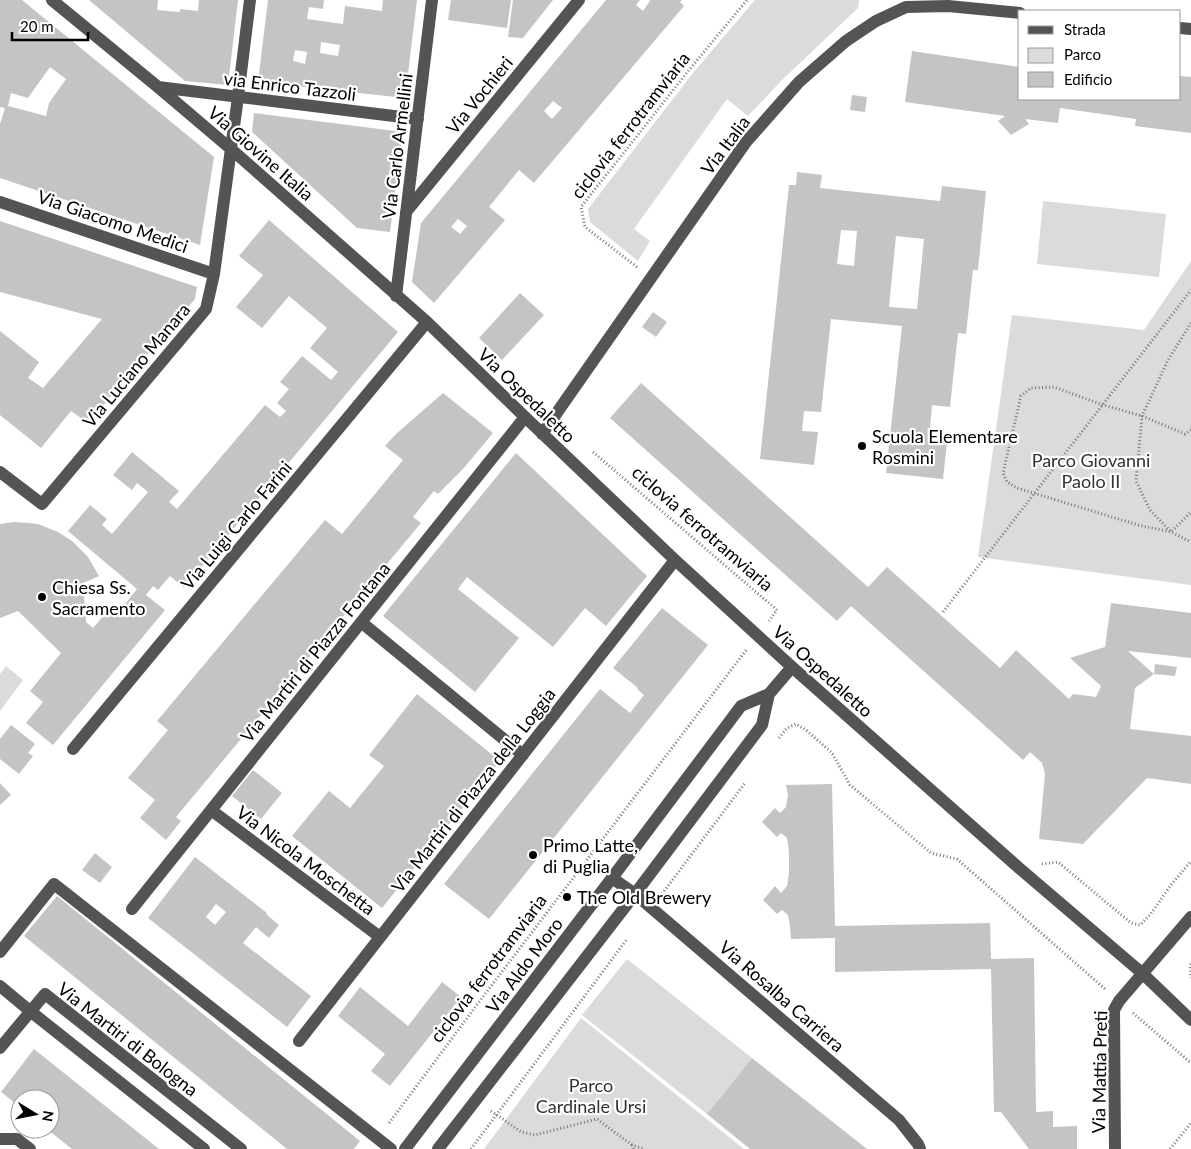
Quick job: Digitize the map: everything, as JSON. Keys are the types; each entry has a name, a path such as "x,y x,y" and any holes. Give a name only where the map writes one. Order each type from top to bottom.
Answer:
{"street":[{"name":"Via Giovine Italia","path":"52,0 231,149 427,322 442,338"},
{"name":"Via Luciano Manara","path":"0,472 42,504 206,309 214,274 250,0"},
{"name":"Via Carlo Armellini","path":"396,296 432,0"},
{"name":"Via Vochieri","path":"406,212 579,0"},
{"name":"Via Italia","path":"542,434 746,142 799,82 846,41 876,21 906,7 948,6 1018,13"},
{"name":"via Enrico Tazzoli","path":"158,87 418,119"},
{"name":"Via Giacomo Medici","path":"0,202 214,274"},
{"name":"Via Luigi Carlo Farini","path":"73,749 427,322"},
{"name":"Via Ospedaletto","path":"442,338 675,560 792,667 1019,868 1142,973 1191,1020"},
{"name":"Via Martiri di Piazza Fontana","path":"132,909 525,418"},
{"name":"Via Martiri di Piazza della Loggia","path":"299,1041 675,560"},
{"path":"361,622 523,755"},
{"name":"Via Aldo Moro","path":"405,1149 741,706 769,694 792,667"},
{"name":"Via Aldo Moro","path":"438,1149 635,894 762,725 769,694"},
{"name":"Via Nicola Moschetta","path":"211,810 380,938"},
{"name":"Via Rosalba Carriera","path":"612,878 652,908 899,1120 920,1149"},
{"path":"0,952 54,884 391,1149"},
{"name":"Via Mattia Preti","path":"1115,1149 1114,1010 1118,1001 1191,917"},
{"path":"0,986 204,1149"},
{"name":"Via Martiri di Bologna","path":"30,1011 44,994 241,1149"},
{"path":"0,1048 30,1011"},
{"path":"0,1139 17,1139 30,1149"}],"path":[{"name":"ciclovia ferrotramviaria","path":"641,270 585,227 581,207 747,0"},
{"path":"943,612 1191,290"},
{"path":"1171,532 1150,510 1136,482 1142,416 1168,360 1191,322"},
{"path":"1191,430 1185,434 1142,416 1054,388 1032,388 1020,396 1003,473 1007,482 1017,488 1138,525 1171,532 1191,542"},
{"name":"ciclovia ferrotramviaria","path":"377,1138 777,610 590,450"},
{"path":"1171,532 1191,512"},
{"path":"776,742 787,728 796,724 806,730 832,753 850,786 931,853 957,859 1191,1063"},
{"path":"652,908 748,780"},
{"path":"1019,868 1058,862 1132,923 1140,925 1191,861"},
{"path":"471,1149 631,934"},
{"path":"1191,964 1191,978"},
{"path":"476,1099 521,1132 535,1136 597,1118 633,1147 644,1149"},
{"path":"1170,1149 1191,1123"}],"green space":[{"path":"755,0 859,0 858,8 782,80 748,116 727,99 634,229 650,241 638,261 590,222 588,209 693,73"},
{"path":"1043,201 1166,214 1159,277 1037,264"},
{"name":"Parco Giovanni Paolo II","path":"1191,261 1191,585 978,557 1012,315 1144,330"},
{"path":"6,666 23,680 0,711 0,674"},
{"path":"627,959 752,1058 707,1114 582,1015"},
{"name":"Parco Cardinale Ursi","path":"581,1018 744,1149 484,1149"}],"building":[{"path":"0,0 22,0 214,157 200,245 0,178 0,124 5,108 0,107","holes":["50,67 66,79 49,103 46,116 8,106 11,93 28,98"]},
{"path":"89,0 158,0 157,10 180,12 180,9 198,11 199,0 238,0 228,85 185,81"},
{"path":"268,0 324,0 323,9 309,7 307,19 343,24 345,6 382,11 383,0 417,0 405,98 258,82","holes":["321,42 340,45 338,56 320,53","295,50 307,52 305,64 293,61"]},
{"path":"451,0 511,0 507,28 448,20"},
{"path":"513,0 553,0 523,38 508,37"},
{"path":"606,0 640,0 636,5 643,11 649,0 682,0 680,2 684,6 534,183 519,170 489,207 505,220 434,303 412,282 421,223","holes":["553,101 562,108 552,119 544,111","458,219 467,226 460,234 451,227"]},
{"path":"912,51 1018,67 1018,100 1181,100 1181,76 1191,77 1191,133 1135,126 1136,119 1060,108 1058,123 1025,119 1029,124 1011,135 998,121 1005,116 905,102"},
{"path":"852,95 867,97 865,112 850,110"},
{"path":"254,113 403,132 390,232 357,228 252,132"},
{"path":"797,172 822,175 820,188 940,201 942,186 986,191 978,270 973,270 966,334 958,333 950,407 932,405 929,441 947,443 943,479 886,473 902,326 831,319 821,412 804,411 802,431 818,432 814,465 760,459 789,185 796,185","holes":["841,230 857,231 854,266 837,264","896,236 924,239 917,309 889,307"]},
{"path":"269,220 398,332 184,588 170,576 158,590 153,586 146,595 165,610 53,745 26,723 43,702 30,691 61,653 18,611 0,618 0,524 14,522 38,524 58,532 72,541 88,557 99,576 83,583 86,622 93,628 111,607 118,613 137,589 68,531 90,505 107,519 102,525 112,534 148,492 137,483 132,490 113,475 132,452 179,491 169,502 177,509 265,405 280,417 286,411 277,403 289,389 280,382 302,356 331,380 338,372 310,348 327,328 289,296 262,328 236,307 263,275 239,256"},
{"path":"0,221 197,287 195,299 88,423 71,411 41,448 0,415 0,331 39,362 28,378 43,388 102,319 0,292"},
{"path":"520,293 544,315 502,360 479,338"},
{"path":"653,312 667,322 656,337 642,327"},
{"path":"641,383 868,587 887,567 1000,668 1016,650 1069,699 1073,694 1096,697 1101,686 1070,658 1105,647 1111,603 1191,613 1191,658 1128,651 1154,674 1135,688 1130,729 1191,736 1191,784 1147,778 1083,844 1039,839 1045,774 1042,763 1030,752 1023,760 851,606 837,621 610,418"},
{"path":"443,393 493,433 463,469 438,494 434,491 413,517 421,523 176,817 181,821 166,840 140,818 155,800 128,778 168,730 157,721 325,520 342,534 403,460 385,446"},
{"path":"516,453 647,576 606,626 585,608 553,647 467,577 458,589 519,638 475,692 383,616"},
{"path":"662,608 708,645 489,919 444,884 600,689 630,713 644,695 613,668"},
{"path":"1155,664 1177,667 1175,676 1154,674"},
{"path":"417,694 500,761 382,908 292,836 329,791 350,808 384,766 369,755"},
{"path":"11,725 35,744 28,753 33,756 19,774 0,759 0,739"},
{"path":"253,770 282,793 261,819 232,796"},
{"path":"0,783 11,795 0,805"},
{"path":"832,784 835,926 990,923 991,959 1034,958 1036,1112 1053,1111 1053,1127 1077,1126 1077,1149 1029,1149 1001,1112 994,1112 991,969 835,972 835,938 791,939 788,915 782,910 777,914 763,900 775,886 781,893 787,886 789,852 787,838 781,833 777,837 762,822 775,808 780,813 786,807 788,795 786,785"},
{"path":"95,853 112,867 100,883 82,870"},
{"path":"195,857 267,913 279,925 269,938 256,927 243,943 311,996 287,1027 148,918","holes":["216,904 226,912 215,925 206,917"]},
{"path":"57,896 360,1141 354,1149 287,1149 24,936"},
{"path":"442,982 461,997 390,1086 371,1071 385,1054 338,1016 360,987 408,1026"},
{"path":"34,1049 159,1149 72,1149 60,1139 60,1089 10,1089 10,1099 1,1092"},
{"path":"752,1058 867,1149 750,1149 707,1114"}],"place":[{"name":"Scuola Elementare Rosmini","path":"862,446"},
{"name":"Chiesa Ss. Sacramento","path":"42,597"},
{"name":"Primo Latte, di Puglia","path":"533,855"},
{"name":"The Old Brewery","path":"567,897"}]}
